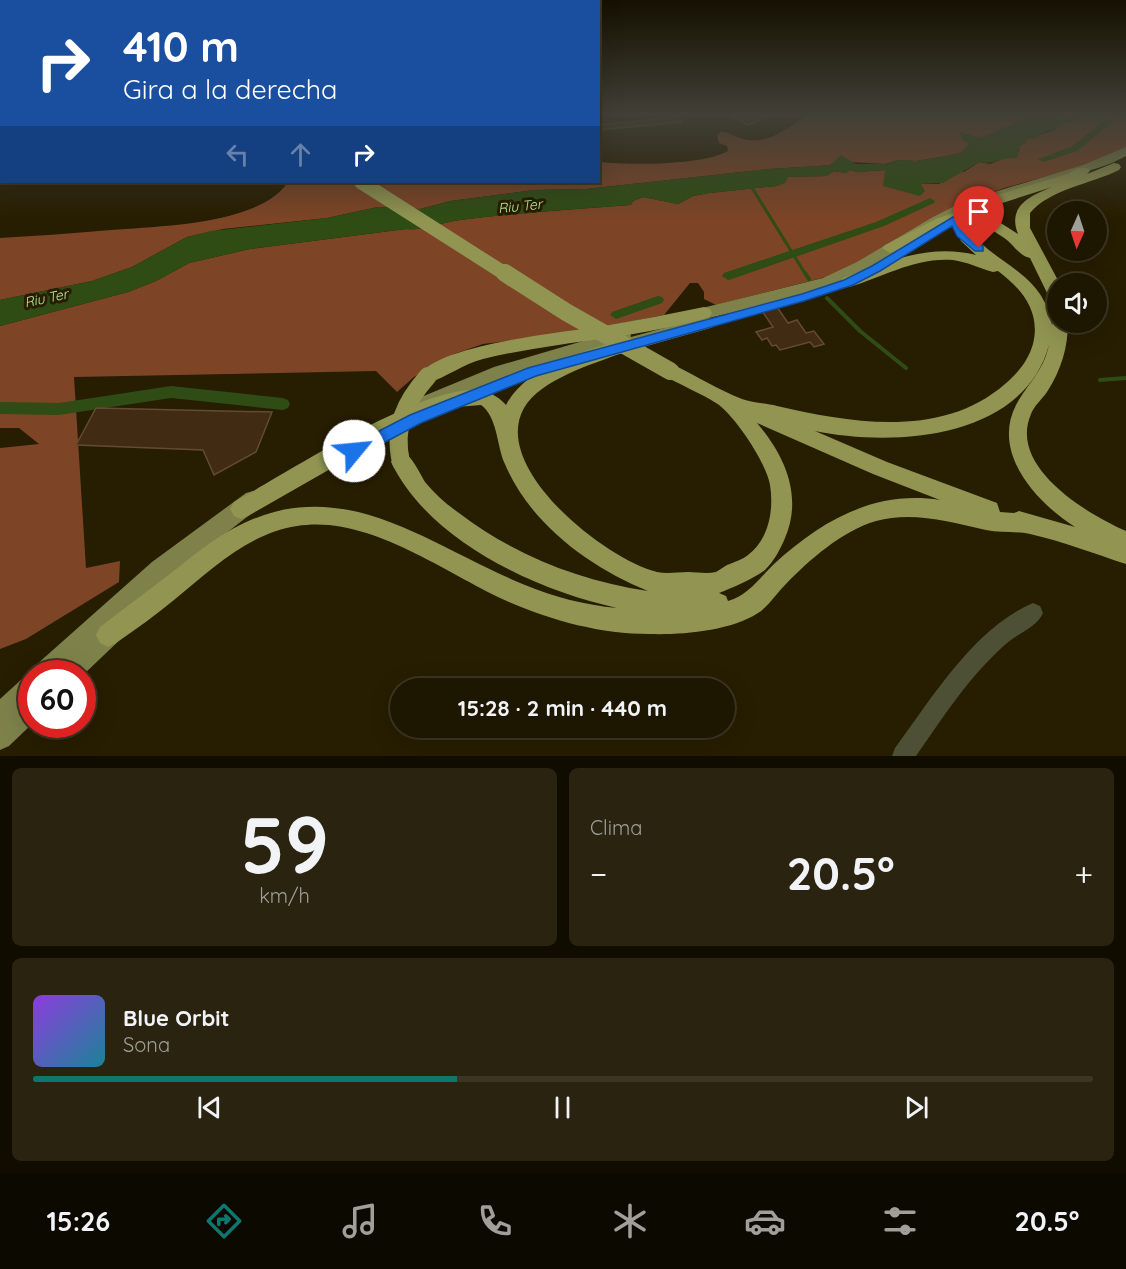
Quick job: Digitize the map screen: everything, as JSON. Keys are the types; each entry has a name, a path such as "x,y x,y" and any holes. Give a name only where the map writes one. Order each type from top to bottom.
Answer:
{"highway":[{"path":"1047,273 1023,227 1021,219 1024,210 1047,195 1102,174 1120,164"},
{"path":"733,403 826,425 875,430 926,427 953,421 978,413 999,400 1026,375 1041,345 1043,330 1039,307 1027,285 961,233 957,225 958,218 963,211 978,205 1073,177 1083,171"},
{"path":"363,183 567,312 670,371 794,433 1028,524 1126,553"},
{"path":"890,248 910,241 944,220 958,218 979,220 1004,229 1047,274"},
{"path":"849,282 914,257 950,254 975,260 1002,271 1028,292 1039,307"},
{"path":"704,313 628,329 480,351 441,368 428,376 412,394 399,420 397,449 401,462 416,488 437,508 481,541 554,578 626,601 676,607 712,606 748,594 783,571 849,521 877,511 910,506 949,510 989,520 1028,524"},
{"path":"1059,333 1057,356 1043,383 1020,417 1017,436 1021,454 1032,473 1049,494 1074,515 1126,542"},
{"path":"509,450 507,433 515,407 534,385 615,348"},
{"path":"241,509 271,495 385,428 434,405 463,398 482,398 500,411 509,450 525,485 541,504 596,554 627,573 659,584 716,583 755,564 771,547 781,519 783,500 780,479 771,456 733,403"},
{"path":"108,635 229,544 266,523 300,515 337,516 370,522 518,594 577,613 628,621 694,620 749,605 783,571"}],"main road":[{"path":"60,660 160,570 241,509 337,447 425,403 521,365 704,313 824,283 854,270 934,221 971,203 1083,171 1126,151"},
{"path":"82,660 212,545 297,484 416,419 463,398 533,372 804,297 849,282 876,269 958,218 1024,194 1120,164"},
{"path":"0,717 18,700"},
{"path":"0,736 18,720"}],"street":[{"path":"70,660 99,633 126,600"},
{"path":"903,756 961,675 1001,635 1033,614"},
{"path":"0,727 18,710"}],"shaded area":[{"path":"964,149 952,155 916,161 898,160 885,164 836,161 830,165 769,169 586,189 534,190 450,201 420,209 378,207 327,218 223,229 187,237 132,267 92,281 0,300 0,238 207,221 255,207 274,196 287,183 600,183 600,162 646,164 683,162 716,156 728,151"},
{"path":"1019,149 1123,149 1080,167 1004,188 953,208 843,271 826,277 716,305 704,299 704,292 698,283 690,283 664,315 567,334 483,344 454,354 414,377 397,392 376,371 74,377 86,568 120,561 119,582 26,639 0,649 0,448 39,444 19,428 0,428 0,326 128,292 156,281 189,263 250,249 420,229 460,220 631,205 633,201 643,197 678,204 693,196 777,186 788,177 826,176 834,171 845,173 850,170 857,172 886,170 921,184 939,184 979,162 990,164 1019,152"}],"water":[{"name":"Riu Ter","path":"964,149 1019,149 1017,158 979,162 943,183 921,184 925,191 920,196 883,186 885,170 857,172 850,170 845,173 834,171 826,176 788,177 785,183 777,186 693,196 678,204 643,197 633,201 631,205 460,220 420,229 250,249 189,263 156,281 128,292 0,326 0,300 92,281 132,267 187,237 211,231 327,218 378,207 420,209 450,201 534,190 586,189 769,169 830,165 841,155 856,164 885,164 898,160 916,161 962,152"}],"building":[{"path":"777,307 788,323 797,320 806,333 814,331 824,344 814,347 810,342 780,350 776,345 772,346 767,338 762,340 756,332 773,327 762,311"},
{"path":"96,408 272,412 256,452 214,475 203,450 76,445"}],"waterway":[{"path":"1043,159 1073,149"},
{"path":"751,186 806,275"},
{"path":"728,276 880,224 930,201"},
{"path":"805,273 809,279"},
{"path":"827,298 860,331 906,368"},
{"path":"616,315 658,300"},
{"path":"1100,380 1126,378"},
{"path":"0,408 59,409 171,392 283,404"}],"route":[{"path":"354,451 416,419 533,372 804,297 849,282 876,269 958,218 957,225 961,233 979,248"}]}
